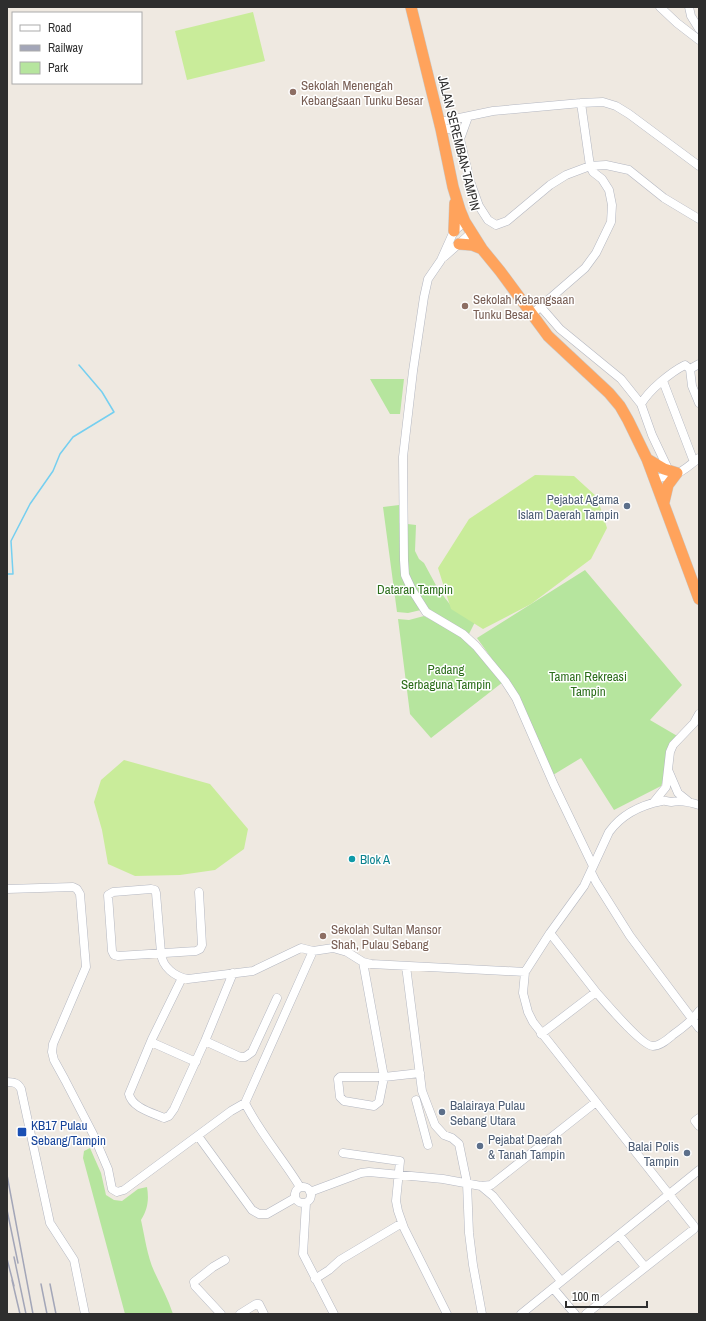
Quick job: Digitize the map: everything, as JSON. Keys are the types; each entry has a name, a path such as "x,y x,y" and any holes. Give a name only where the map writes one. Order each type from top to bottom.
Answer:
{"highway":[{"name":"JALAN SEREMBAN-TAMPIN","path":"411,7 455,192 460,210 471,233 500,271 536,310 548,336 609,393 620,406 647,459 699,599"},
{"path":"454,231 455,192"},
{"path":"459,244 472,245 482,249"},
{"path":"647,459 672,474 664,502"}],"street":[{"path":"660,7 677,23 699,40"},
{"path":"689,7 691,16 699,29"},
{"path":"440,125 493,111 581,102 603,102 616,106 630,114 699,166"},
{"path":"581,102 590,166 593,172 602,179 609,190 612,205 611,222 596,253 585,268 536,310 621,379 641,404 652,435 672,474"},
{"path":"460,139 468,117"},
{"path":"440,125 451,129 460,139 470,181 479,206 488,220 496,224 507,221 544,190 566,175 590,166 606,165 629,170 664,198 699,219"},
{"path":"466,222 454,231 441,260 428,279 424,297 403,457 405,575 412,590 426,612 463,634 476,646 511,690 516,698 603,892 630,936 699,1028"},
{"path":"441,260 471,233"},
{"path":"641,404 663,381 688,367 699,364"},
{"path":"688,367 692,386 699,403"},
{"path":"656,482 666,475 686,469 696,460 663,381"},
{"path":"676,793 670,802 664,793 670,752 673,745 694,723 699,714"},
{"path":"668,771 676,793"},
{"path":"586,1314 694,1229 692,1223 533,1022 525,1003 523,993 525,972 550,933 584,886 614,824 623,816 635,809 653,803 670,786 676,793 690,802 699,805"},
{"path":"584,886 593,887 603,892"},
{"path":"7,889 73,887 80,894 86,967 53,1044 52,1052 54,1060 93,1134 108,1169 112,1189 117,1192 124,1190 230,1111 245,1103 313,950"},
{"path":"199,892 202,945 200,949 196,951 161,953 118,956 114,955 112,951 108,895 110,893 151,889 155,890 156,893 161,953 162,961 168,968 182,978 188,979 233,974 253,970 301,948 313,950 334,948 348,952 363,962 371,964 525,972"},
{"path":"550,933 596,992 647,1045 653,1046 662,1043 693,1020 699,1011"},
{"path":"363,962 384,1077 379,1102 374,1106 344,1101 340,1097 338,1079 340,1077 384,1077 420,1073"},
{"path":"406,966 422,1091 435,1125 440,1132 452,1138 459,1144 467,1183 472,1265 482,1314"},
{"path":"182,978 151,1042 129,1094 130,1100 135,1105 164,1118 169,1116 174,1109 196,1062 233,974"},
{"path":"541,1034 596,992"},
{"path":"205,1041 240,1057 245,1057 252,1052 277,998"},
{"path":"151,1042 196,1062"},
{"path":"7,1082 18,1084 21,1089 50,1223 74,1260 85,1314"},
{"path":"416,1100 428,1145"},
{"path":"310,1192 360,1173 379,1172 398,1176 486,1186 495,1183 596,1102"},
{"path":"245,1103 251,1115 288,1167 300,1187"},
{"path":"699,1118 695,1121 699,1126"},
{"path":"425,1133 440,1132"},
{"path":"198,1136 252,1210 259,1214 267,1214 295,1198"},
{"path":"343,1153 400,1161 396,1201 402,1223 447,1314"},
{"path":"521,1314 699,1170"},
{"path":"495,1183 499,1203"},
{"path":"480,1186 490,1192 561,1281"},
{"path":"295,1198 296,1191 300,1187"},
{"path":"300,1187 305,1187 310,1192 310,1199 306,1202 303,1254 334,1314"},
{"path":"295,1198 298,1202 306,1202"},
{"path":"315,1278 329,1270 340,1260 402,1223"},
{"path":"619,1235 645,1267"},
{"path":"220,1314 195,1286 194,1282 213,1267 225,1260"},
{"path":"553,1288 574,1314"},
{"path":"240,1314 256,1304 259,1304 264,1314"}],"green space":[{"path":"253,12 265,61 187,80 175,31"},
{"path":"370,379 404,379 400,414 390,414"},
{"path":"535,475 574,476 597,497 607,528 591,559 531,604 483,629 451,609 438,568 469,519"},
{"name":"Dataran Tampin","path":"399,505 399,523 416,525 415,551 419,559 424,563 438,589 452,607 475,622 467,638 425,609 408,613 397,612 383,507"},
{"name":"Taman Rekreasi Tampin","path":"585,570 682,685 650,720 679,737 661,786 614,810 581,758 553,775 510,684 477,638"},
{"name":"Padang Serbaguna Tampin","path":"424,616 465,638 503,682 431,738 410,714 398,619 409,620"},
{"path":"124,760 210,784 248,829 244,849 215,870 180,875 135,876 108,864 102,830 94,802 101,780"},
{"path":"90,1148 101,1173 106,1195 114,1200 122,1201 138,1189 147,1187 147,1204 141,1220 145,1240 154,1271 173,1314 125,1314 83,1158 84,1151"}],"waterway":[{"path":"7,574 13,574 11,541 30,504 53,471 60,454 73,437 114,412 102,392 79,365"}],"railway":[{"path":"7,1175 33,1314"},
{"path":"7,1210 18,1263"},
{"path":"14,1257 26,1314"},
{"path":"7,1259 14,1286"},
{"path":"12,1280 20,1314"},
{"path":"41,1284 47,1314"},
{"path":"50,1284 56,1314"}],"place":[{"name":"Sekolah Menengah Kebangsaan Tunku Besar","path":"293,92"},
{"name":"Sekolah Kebangsaan Tunku Besar","path":"465,306"},
{"name":"Pejabat Agama Islam Daerah Tampin","path":"627,506"},
{"name":"Blok A","path":"352,859"},
{"name":"Sekolah Sultan Mansor Shah, Pulau Sebang","path":"323,936"},
{"name":"Balairaya Pulau Sebang Utara","path":"442,1112"},
{"name":"KB17 Pulau Sebang/Tampin","path":"22,1132"},
{"name":"Pejabat Daerah & Tanah Tampin","path":"480,1146"},
{"name":"Balai Polis Tampin","path":"687,1153"}]}
